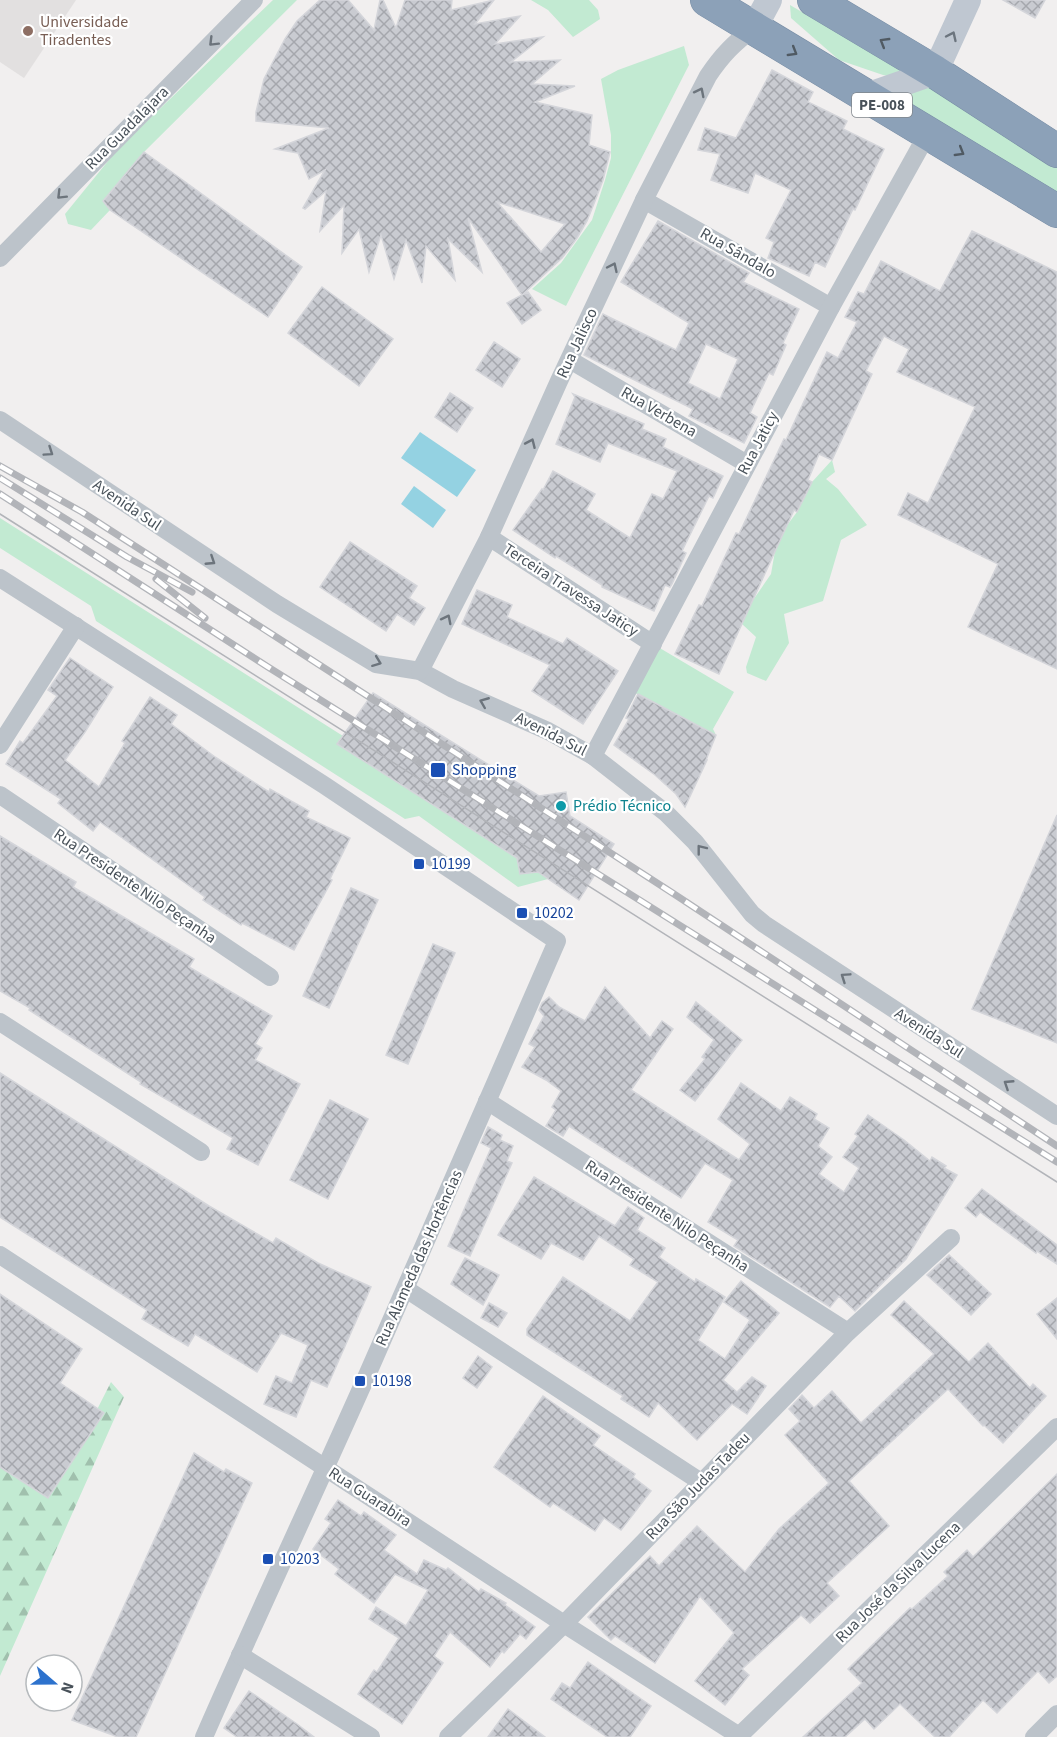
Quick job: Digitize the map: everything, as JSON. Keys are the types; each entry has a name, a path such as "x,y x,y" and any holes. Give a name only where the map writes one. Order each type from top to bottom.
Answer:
{"highway":[{"name":"PE-008","path":"707,0 1057,211"},
{"path":"814,0 934,72 1057,151"}],"street":[{"name":"Rua Guadalajara","path":"0,258 254,0"},
{"path":"754,28 769,0"},
{"path":"866,96 934,72 968,0"},
{"name":"Rua Jalisco","path":"420,671 489,537 644,200 708,76 732,44 754,28"},
{"name":"Rua Jaticy","path":"593,756 831,307 928,133"},
{"name":"Rua Sândalo","path":"644,200 831,307"},
{"name":"Rua Verbena","path":"570,360 747,464"},
{"name":"Avenida Sul","path":"0,420 277,604 376,664 420,671 453,689 548,731 593,756 666,813 695,842 752,914 764,924 1057,1116"},
{"name":"Terceira Travessa Jaticy","path":"489,537 653,644"},
{"path":"0,578 76,626 0,745"},
{"name":"Rua Alameda das Hortências","path":"76,626 324,785 556,941 406,1289 204,1737"},
{"name":"Rua Presidente Nilo Peçanha","path":"0,795 270,977"},
{"path":"0,1022 201,1152"},
{"name":"Rua Presidente Nilo Peçanha","path":"487,1101 848,1332"},
{"name":"Rua São Judas Tadeu","path":"448,1737 564,1624 848,1332 951,1238"},
{"name":"Rua Guarabira","path":"0,1255 740,1737"},
{"path":"406,1289 701,1482"},
{"name":"Rua José da Silva Lucena","path":"740,1737 1057,1427"},
{"path":"240,1655 371,1737"},
{"path":"1034,1737 1057,1714"}],"shaded area":[{"name":"Universidade Tiradentes","path":"0,0 76,0 24,78 0,62"}],"green space":[{"path":"273,0 297,0 144,152 103,201 110,210 91,230 68,224 65,214 117,150"},
{"path":"531,0 589,0 598,10 600,19 573,37 548,10"},
{"path":"790,5 902,71 898,78 839,60 791,18"},
{"path":"684,46 689,65 566,306 532,289 561,263 592,220 611,158 611,135 601,79 618,70"},
{"path":"933,83 1057,157 1057,198 895,96"},
{"path":"832,460 835,472 826,479 838,489 867,525 841,540 823,601 784,614 789,643 766,681 747,673 746,667 756,637 742,624 751,603 771,574 775,551 785,528 797,512 812,482"},
{"path":"0,518 343,736 338,744 517,858 520,874 538,872 548,879 518,887 419,816 405,819 96,621 91,606 0,548"},
{"path":"658,647 734,692 713,729 716,735 635,693"},
{"path":"111,1382 124,1397 0,1676 0,1449 72,1459"}],"water":[{"path":"420,432 476,470 457,497 401,458"},
{"path":"414,486 446,510 433,528 401,504"}],"building":[{"path":"320,0 348,0 374,30 380,0 383,0 396,28 405,0 452,0 451,10 494,0 475,24 520,16 495,44 543,37 511,62 560,60 532,84 575,86 535,102 592,115 589,145 610,152 603,180 587,221 562,258 522,295 468,218 482,272 448,239 455,280 426,246 422,283 406,240 394,279 381,235 369,272 359,229 342,253 344,205 320,231 326,191 305,209 303,208 325,170 309,179 298,153 275,149 329,128 256,121 264,79 297,21","holes":["497,202 565,224 541,252"]},
{"path":"1003,0 1045,0 1035,18"},
{"path":"772,70 813,92 808,102 847,121 843,129 884,149 825,267 815,262 809,276 768,258 774,242 766,238 791,190 755,173 748,193 711,180 720,154 698,150 705,128 736,138"},
{"path":"144,152 302,267 268,317 110,210 103,201"},
{"path":"658,221 749,273 743,282 799,309 783,343 786,345 773,375 769,373 750,413 757,417 744,443 689,416 693,409 584,355 603,314 676,350 689,323 621,282","holes":["706,344 738,359 720,399 688,383"]},
{"path":"972,231 1057,272 1057,669 968,627 998,564 898,515 908,493 928,503 975,407 897,372 909,349 884,336 866,371 872,374 832,460 819,454 808,480 812,482 797,512 794,510 719,674 675,654 699,605 702,606 736,533 739,534 827,352 838,358 857,322 845,317 858,292 864,294 881,261 940,291"},
{"path":"322,287 393,339 359,386 288,333"},
{"path":"528,292 541,310 522,324 507,303"},
{"path":"494,342 520,359 502,387 476,370"},
{"path":"450,393 473,408 457,432 435,417"},
{"path":"573,394 644,424 642,429 666,439 663,447 723,476 713,498 709,496 682,551 686,553 672,584 670,587 665,585 654,611 602,587 513,530 543,490 553,471 595,494 586,510 630,538 652,494 663,499 677,471 608,443 600,462 556,444 575,397"},
{"path":"350,542 417,586 409,598 425,608 414,625 397,614 386,631 320,587"},
{"path":"477,590 512,605 507,617 563,644 567,638 618,671 583,724 532,691 550,665 462,624"},
{"path":"70,658 113,687 65,760 99,787 125,743 122,741 150,697 177,715 171,724 215,757 269,792 270,789 309,811 306,817 350,838 330,879 332,880 294,950 242,923 241,925 203,900 205,897 100,822 93,831 58,803 61,799 6,764 20,741 23,743 57,696 48,690"},
{"name":"Shopping","path":"373,693 539,796 566,792 570,816 614,844 579,900 538,872 520,874 517,858 337,744"},
{"path":"638,694 716,735 685,807 676,794 655,775 614,745 629,719 626,718"},
{"path":"1057,815 1057,1043 972,1009"},
{"path":"0,836 76,882 73,887 194,959 189,967 272,1016 255,1044 262,1048 255,1060 300,1084 258,1165 227,1149 233,1138 140,1084 141,1082 29,1010 30,1008 0,991"},
{"path":"351,888 378,900 329,1008 303,996"},
{"path":"433,944 455,953 408,1064 386,1055"},
{"path":"605,987 650,1038 662,1021 673,1029 631,1090 739,1160 750,1144 718,1119 741,1083 781,1111 790,1097 817,1114 814,1119 829,1128 818,1146 832,1157 819,1174 844,1192 859,1168 843,1157 858,1136 855,1134 868,1115 930,1161 932,1157 946,1166 944,1168 957,1175 906,1259 855,1311 839,1296 830,1307 734,1246 738,1240 708,1222 733,1180 705,1163 681,1198 569,1126 563,1136 546,1126 556,1110 552,1107 561,1091 522,1067 535,1047 529,1044 544,1016 539,1010 542,1003 549,997 559,1007 585,1021"},
{"path":"696,1002 742,1040 695,1101 680,1090 705,1059 702,1057 714,1040 687,1017"},
{"path":"0,1073 209,1206 273,1243 276,1238 318,1263 371,1287 327,1387 311,1380 296,1417 264,1404 276,1376 292,1383 308,1345 281,1333 257,1372 195,1334 188,1346 142,1319 147,1310 0,1217"},
{"path":"330,1100 368,1119 328,1199 290,1180"},
{"path":"488,1127 502,1135 500,1140 513,1146 507,1161 512,1163 470,1256 448,1246 491,1148 481,1143"},
{"path":"534,1177 615,1226 628,1207 644,1218 637,1230 665,1248 659,1257 695,1282 696,1279 725,1297 698,1340 725,1359 750,1320 724,1302 741,1281 779,1313 723,1380 737,1392 752,1377 766,1386 747,1414 732,1404 697,1440 658,1403 649,1417 621,1399 623,1396 527,1335 527,1329 563,1277 630,1321 658,1282 630,1265 634,1259 599,1236 583,1260 551,1243 541,1259 498,1235"},
{"path":"982,1189 1057,1245 1057,1264 1037,1251 1036,1253 980,1212 976,1217 965,1208"},
{"path":"949,1255 991,1294 971,1315 927,1275"},
{"path":"465,1258 499,1275 483,1305 451,1284"},
{"path":"0,1294 82,1349 60,1383 104,1413 48,1498 0,1467"},
{"path":"1057,1298 1057,1339 1037,1314"},
{"path":"904,1301 969,1362 988,1343 1030,1388 1033,1384 1046,1396 1003,1443 983,1426 948,1389 849,1481 889,1526 827,1583 839,1596 810,1623 801,1615 742,1669 749,1675 725,1705 695,1681 734,1633 700,1596 655,1663 615,1636 611,1640 588,1617 650,1556 659,1566 697,1526 745,1572 779,1529 829,1483 785,1435 800,1421 789,1409 802,1395 814,1408 832,1391 861,1423 934,1354 891,1315"},
{"path":"489,1303 507,1313 498,1327 481,1318"},
{"path":"478,1356 492,1367 477,1388 463,1378"},
{"path":"543,1396 600,1436 593,1445 635,1474 633,1477 651,1491 621,1530 604,1518 595,1531 553,1503 550,1507 494,1467"},
{"path":"194,1453 224,1472 226,1469 252,1483 136,1737 118,1737 72,1720 75,1713 84,1713 84,1694"},
{"path":"1057,1474 1057,1676 1049,1683 1038,1671 997,1713 983,1700 949,1737 935,1737 900,1704 874,1729 865,1719 845,1737 803,1737 862,1683 848,1669 910,1608 912,1609 948,1576 944,1572 967,1550 973,1557"},
{"path":"338,1500 361,1516 364,1512 396,1535 384,1550 417,1574 424,1560 446,1570 448,1568 479,1592 481,1589 506,1603 505,1605 535,1627 526,1639 520,1634 504,1653 502,1651 490,1667 450,1632 434,1656 443,1663 402,1724 358,1694 374,1670 377,1672 399,1638 369,1619 376,1607 406,1626 428,1590 395,1574 374,1603 335,1574 339,1569 313,1549 331,1523 325,1519"},
{"path":"588,1662 651,1706 630,1737 607,1737 551,1699 562,1683 570,1688"},
{"path":"249,1691 314,1737 237,1737 224,1728"},
{"path":"508,1709 545,1737 488,1737"}],"tram line":[{"path":"0,514 1057,1182"}],"railway":[{"path":"0,466 82,512 671,892 1057,1146"},
{"path":"0,478 127,557 192,592"},
{"path":"0,494 268,667 1057,1162"},
{"path":"156,579 205,618"}],"place":[{"name":"Universidade Tiradentes","path":"28,31"},
{"name":"Shopping","path":"438,770"},
{"name":"Prédio Técnico","path":"561,806"},
{"name":"10199","path":"419,864"},
{"name":"10202","path":"522,913"},
{"name":"10198","path":"360,1381"},
{"name":"10203","path":"268,1559"}]}
